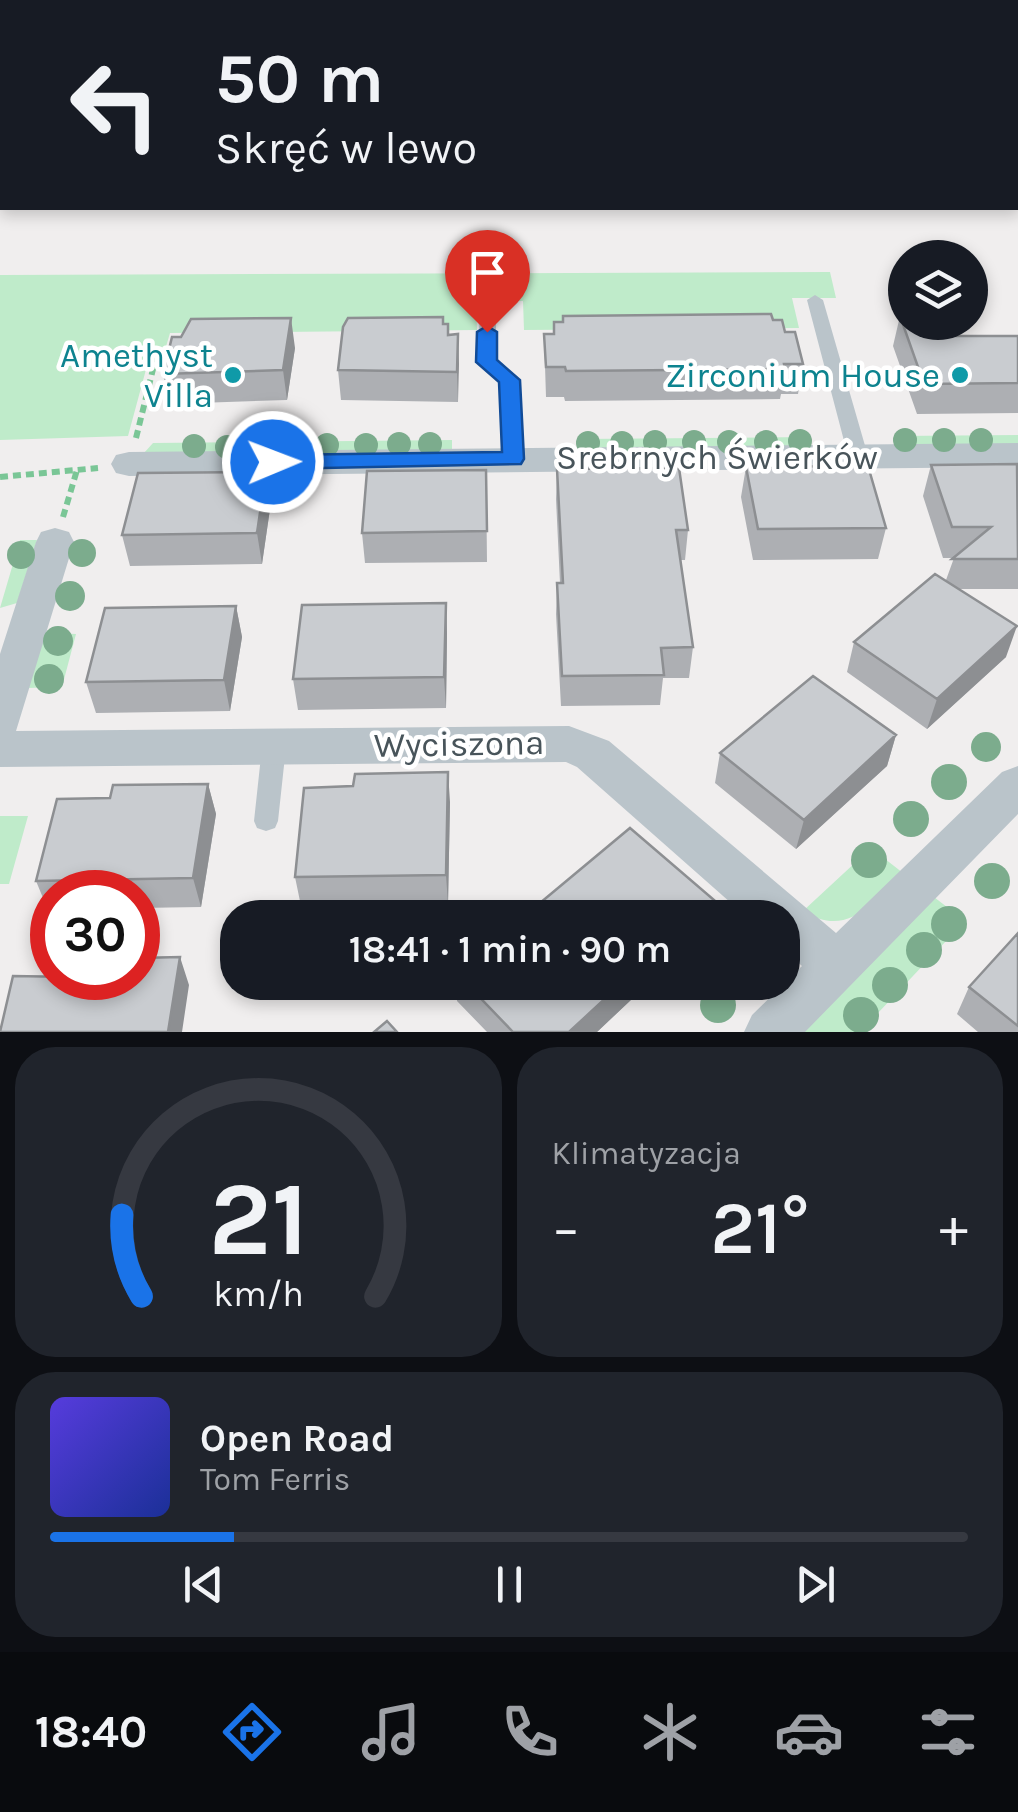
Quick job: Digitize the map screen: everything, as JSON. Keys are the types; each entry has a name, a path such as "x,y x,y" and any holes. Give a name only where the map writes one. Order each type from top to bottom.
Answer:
{"street":[{"name":"Srebrnych Świerków","path":"132,452 513,459 1016,455"},
{"path":"0,721 55,542"},
{"name":"Wyciszona","path":"0,749 569,744 593,754 837,965"},
{"path":"770,1032 1018,785"}],"lane":[{"path":"815,300 858,456"},
{"path":"488,306 486,362 509,380 513,459"},
{"path":"266,821 274,747"}],"path":[{"path":"0,477 77,470 132,452 157,353"},
{"path":"55,542 77,470"}],"green space":[{"path":"830,272 836,298 792,298 799,328 524,330 523,301 476,302 477,330 170,333 165,350 151,351 128,436 0,440 0,275"},
{"path":"1018,435 1018,444 899,445 896,436"},
{"path":"807,437 810,447 580,448 580,439"},
{"path":"452,440 452,450 144,453 153,443"},
{"path":"20,540 37,540 17,603 0,608"},
{"path":"53,633 76,634 62,687 27,688 42,638"},
{"path":"0,816 28,816 9,884 0,884"},
{"path":"871,848 903,873 881,896 846,919 819,919 803,911"},
{"path":"934,897 965,921 860,1032 803,1032"}],"building":[{"path":"771,314 773,320 782,320 785,332 795,332 803,364 784,364 785,369 566,371 565,367 546,367 544,334 554,334 554,322 563,322 563,316"},
{"path":"443,317 448,335 458,334 457,372 338,370 343,327 348,318"},
{"path":"291,318 283,370 163,374 172,337 181,337 191,319"},
{"path":"1018,336 1018,383 924,384 908,340"},
{"path":"1017,464 1018,559 952,559 991,527 952,527 931,465"},
{"path":"868,466 886,528 758,529 746,467"},
{"path":"679,468 688,530 676,530 693,647 661,648 664,675 562,676 557,583 563,583 557,469"},
{"path":"486,470 487,531 362,533 367,471"},
{"path":"266,472 257,533 122,535 138,473"},
{"path":"935,574 1017,626 937,699 854,642"},
{"path":"446,603 444,677 293,679 302,605"},
{"path":"236,606 224,680 86,682 105,608"},
{"path":"813,676 896,735 804,820 720,753"},
{"path":"448,772 446,875 295,877 304,788 353,786 355,774"},
{"path":"208,784 193,878 160,879 160,870 39,870 57,799 110,798 113,785"},
{"path":"630,828 714,900 544,900"},
{"path":"1018,933 1018,1026 969,987"},
{"path":"160,957 180,957 168,1032 0,1032 13,976 30,976 30,1000 160,1000"},
{"path":"482,1000 604,1000 569,1032 513,1032"},
{"path":"387,1021 397,1032 374,1032"}],"place":[{"name":"Amethyst Villa","path":"233,375"},
{"name":"Zirconium House","path":"960,375"}],"route":[{"path":"273,462 513,459 509,380 486,362 487,332"}]}
